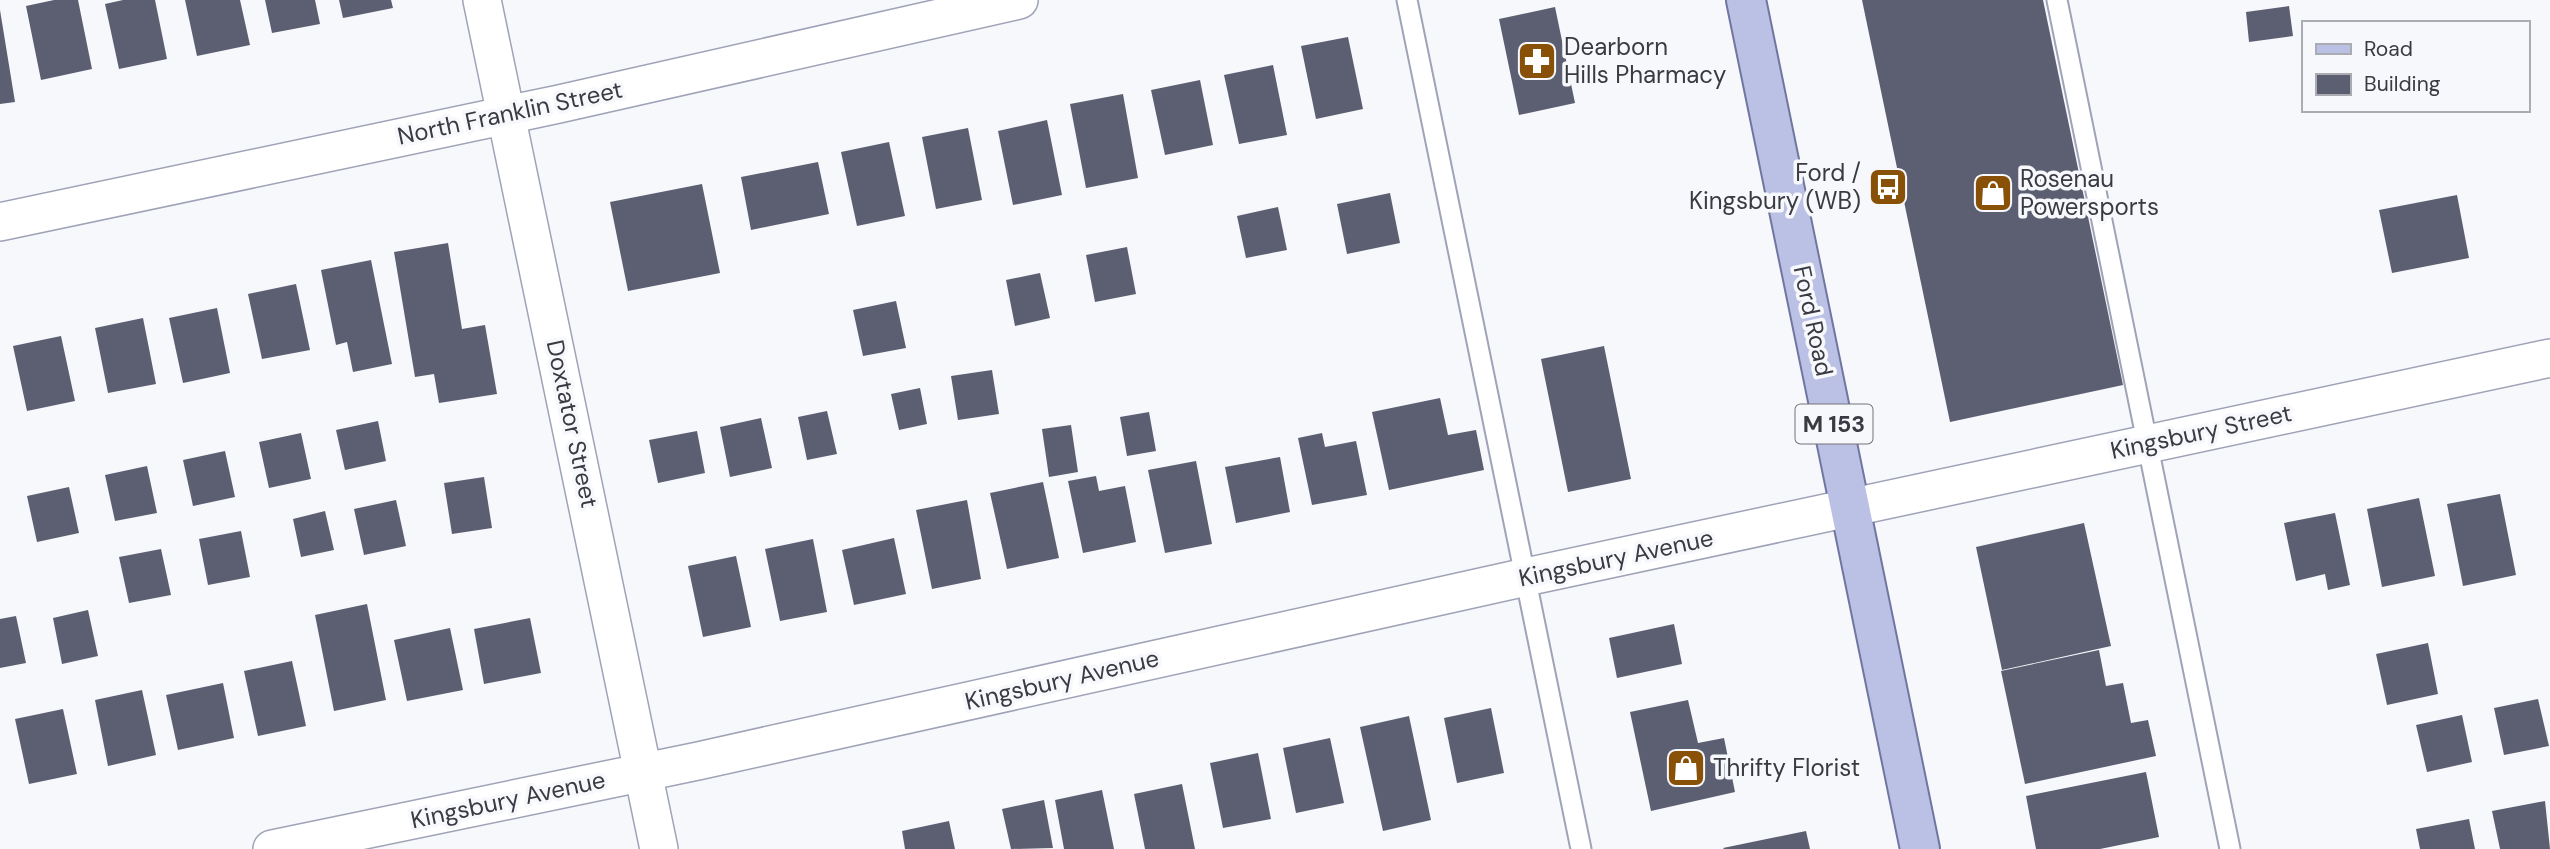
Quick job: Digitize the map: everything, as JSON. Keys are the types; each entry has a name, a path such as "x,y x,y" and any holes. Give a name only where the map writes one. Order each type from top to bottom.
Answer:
{"main road":[{"name":"Ford Road","path":"1746,0 1920,849"}],"street":[{"name":"Doxtator Street","path":"482,0 508,113 659,849"},
{"name":"North Franklin Street","path":"0,222 1019,0"},
{"name":"Kingsbury Street","path":"1852,507 2550,358"},
{"name":"Kingsbury Avenue","path":"272,849 643,772 1852,507"}],"lane":[{"path":"1407,0 1581,849"},
{"path":"2056,0 2230,849"}],"building":[{"path":"54,0 78,0 92,69 41,80 26,6"},
{"path":"123,0 155,0 167,59 119,69 105,4"},
{"path":"185,0 240,0 250,45 197,56"},
{"path":"265,0 315,0 320,24 272,33"},
{"path":"339,0 391,0 393,8 343,18"},
{"name":"Rosenau Powersports","path":"1862,0 2043,0 2123,385 1950,422"},
{"path":"2289,6 2293,36 2249,42 2246,12"},
{"name":"Dearborn Hills Pharmacy","path":"1555,7 1575,103 1519,115 1499,19"},
{"path":"0,10 15,102 0,104"},
{"path":"1348,37 1363,109 1316,119 1301,46"},
{"path":"1273,65 1287,135 1239,144 1224,75"},
{"path":"1200,80 1213,145 1165,155 1151,90"},
{"path":"1123,94 1138,178 1086,188 1070,104"},
{"path":"1047,120 1062,195 1013,205 998,131"},
{"path":"968,128 982,200 936,209 922,137"},
{"path":"889,142 905,216 857,226 841,152"},
{"path":"818,162 829,214 751,230 741,177"},
{"path":"702,184 720,273 628,291 610,202"},
{"path":"1390,193 1400,243 1347,254 1337,204"},
{"path":"2457,195 2469,258 2392,273 2379,210"},
{"path":"1278,207 1287,250 1246,258 1237,216"},
{"path":"448,243 462,329 485,325 497,394 439,403 434,374 415,377 394,252"},
{"path":"1127,247 1136,294 1095,302 1086,255"},
{"path":"371,260 392,364 353,372 347,342 336,345 321,270"},
{"path":"1040,273 1050,318 1015,326 1006,280"},
{"path":"296,284 310,350 262,359 248,294"},
{"path":"896,301 906,348 863,356 853,310"},
{"path":"217,308 230,373 183,383 169,318"},
{"path":"143,318 156,384 108,393 95,328"},
{"path":"61,336 75,401 27,411 13,346"},
{"path":"1604,346 1631,479 1568,492 1541,359"},
{"path":"992,370 999,414 958,420 951,376"},
{"path":"920,388 927,424 899,430 891,394"},
{"path":"1440,398 1448,435 1476,430 1484,470 1389,490 1372,412"},
{"path":"827,411 837,454 807,460 798,417"},
{"path":"1149,412 1156,451 1127,456 1120,417"},
{"path":"761,418 772,468 730,477 720,427"},
{"path":"378,421 386,461 345,470 336,430"},
{"path":"1071,425 1078,472 1049,477 1042,429"},
{"path":"697,431 705,473 658,483 649,440"},
{"path":"301,433 311,479 269,488 259,442"},
{"path":"1322,433 1325,447 1356,441 1367,495 1312,505 1298,438"},
{"path":"225,451 235,497 193,506 183,460"},
{"path":"1280,457 1290,512 1236,523 1225,467"},
{"path":"1196,461 1212,544 1165,553 1148,470"},
{"path":"147,466 157,513 115,521 105,475"},
{"path":"1096,476 1099,491 1125,486 1136,542 1083,553 1068,481"},
{"path":"484,477 492,528 452,534 444,483"},
{"path":"1043,482 1059,558 1007,569 990,493"},
{"path":"69,487 79,533 37,542 27,496"},
{"path":"2500,494 2516,575 2463,586 2447,504"},
{"path":"2419,498 2435,576 2382,587 2367,509"},
{"path":"396,500 406,546 364,555 354,509"},
{"path":"967,500 981,579 932,589 916,510"},
{"path":"325,511 334,550 301,557 293,519"},
{"path":"2335,513 2350,585 2328,590 2325,574 2296,581 2284,523"},
{"path":"2084,523 2111,646 2002,670 1976,547"},
{"path":"241,531 250,577 208,585 199,539"},
{"path":"894,538 906,594 854,605 842,550"},
{"path":"813,539 827,612 780,621 765,549"},
{"path":"161,549 171,595 129,603 119,557"},
{"path":"736,556 751,627 703,637 688,566"},
{"path":"367,604 386,700 334,711 315,615"},
{"path":"88,610 98,656 62,664 53,618"},
{"path":"16,616 26,663 0,668 0,619"},
{"path":"530,618 541,673 484,684 474,629"},
{"path":"1674,624 1682,664 1617,678 1609,638"},
{"path":"450,628 463,690 407,701 394,640"},
{"path":"2428,643 2438,694 2387,705 2376,654"},
{"path":"2099,650 2106,686 2123,683 2131,723 2148,720 2156,756 2025,784 2001,671"},
{"path":"292,661 306,726 258,736 244,671"},
{"path":"223,683 234,738 178,750 166,695"},
{"path":"142,690 156,755 108,766 95,700"},
{"path":"2538,699 2549,746 2504,755 2494,708"},
{"name":"Thrifty Florist","path":"1688,700 1698,743 1724,738 1735,792 1651,811 1630,712"},
{"path":"1491,708 1504,773 1457,783 1444,718"},
{"path":"63,709 77,774 29,784 15,719"},
{"path":"2462,715 2472,762 2427,772 2416,725"},
{"path":"1409,716 1431,820 1383,831 1360,727"},
{"path":"1330,738 1344,803 1296,813 1283,748"},
{"path":"1258,753 1271,819 1223,828 1210,763"},
{"path":"2146,772 2159,837 2100,849 2036,849 2026,796"},
{"path":"1182,784 1195,849 1145,849 1134,794"},
{"path":"1102,790 1114,849 1064,849 1055,800"},
{"path":"1044,800 1053,848 1011,849 1002,809"},
{"path":"2545,801 2550,849 2500,849 2492,811"},
{"path":"2469,819 2475,849 2420,849 2416,829"},
{"path":"949,821 955,849 905,849 902,831"},
{"path":"1806,831 1810,849 1723,848"}],"place":[{"name":"Dearborn Hills Pharmacy","path":"1537,61"},
{"name":"Ford / Kingsbury (WB)","path":"1888,187"},
{"name":"Rosenau Powersports","path":"1993,193"},
{"name":"Thrifty Florist","path":"1686,768"}]}
